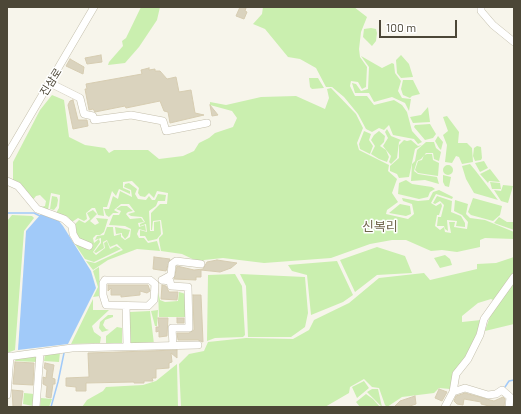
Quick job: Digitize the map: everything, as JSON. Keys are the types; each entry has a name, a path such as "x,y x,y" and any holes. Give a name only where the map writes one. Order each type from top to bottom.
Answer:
{"street":[{"name":"진삼로","path":"7,155 94,7"},
{"path":"480,7 481,11 494,25 514,42"},
{"path":"50,83 80,98 84,114 92,116 94,120 131,115 162,121 166,131 206,123"},
{"path":"7,181 18,186 37,209 64,219 72,226 73,234 77,241 89,246"},
{"path":"155,284 171,275 172,264 176,261 201,264"},
{"path":"445,407 453,392 456,374 468,359 480,335 484,319 514,277"},
{"path":"105,280 150,280 155,284 154,300 148,306 106,305 102,295 103,283 105,280"},
{"path":"162,280 170,281 171,286 188,287 188,328 172,328 169,345"},
{"path":"126,306 127,346"},
{"path":"7,395 8,357 72,348 198,345"},
{"path":"36,407 40,353"},
{"path":"453,392 465,388 488,395 496,394 502,390 510,397 509,407"}],"green space":[{"path":"141,7 160,7 157,20 139,47 125,63 108,65 123,46 122,41 126,38"},
{"path":"263,7 354,7 367,17 361,32 359,49 360,57 367,67 366,87 362,89 358,82 351,81 350,86 355,96 367,96 374,105 394,100 402,105 407,112 412,131 422,142 418,144 414,139 393,135 389,125 384,130 379,128 372,132 366,129 358,114 344,97 332,87 326,87 316,68 300,59 288,57 265,29 253,24 262,14"},
{"path":"364,29 376,29 377,33 376,41 372,46 363,37"},
{"path":"401,55 409,64 413,77 401,78 397,73 396,60"},
{"path":"361,56 382,68 392,63 394,64 395,73 401,81 398,91 402,98 411,99 409,111 405,103 392,97 374,102 369,93 355,93 352,83 356,84 361,91 368,89 369,67"},
{"path":"309,78 318,78 324,88 312,89 310,87"},
{"path":"403,80 413,80 420,94 410,98 403,95 401,89"},
{"path":"331,88 356,114 363,128 357,143 359,150 389,165 388,171 397,179 392,193 398,202 387,210 386,214 408,219 414,214 412,204 403,201 402,198 418,201 429,200 433,192 439,190 453,197 452,199 436,194 431,203 436,206 441,203 442,206 439,215 437,215 435,226 440,230 444,227 445,232 451,233 449,222 455,222 454,227 467,229 468,222 462,215 454,211 455,200 468,204 466,214 470,218 485,220 514,232 514,239 485,238 480,240 480,247 457,252 442,250 431,251 406,240 392,240 370,244 331,258 264,263 223,258 204,260 201,263 182,254 161,251 159,238 163,234 161,220 153,221 151,230 151,213 160,204 167,204 168,193 157,191 154,198 149,193 145,197 140,196 138,193 139,188 132,181 123,182 123,188 130,191 130,194 119,189 116,196 112,191 107,207 103,207 104,216 98,215 95,208 92,208 86,213 87,219 84,221 78,218 72,222 68,217 56,213 59,208 60,195 51,193 48,210 41,207 45,206 46,201 40,195 36,196 32,201 19,182 13,180 13,162 40,110 52,95 64,100 69,137 85,145 105,148 109,153 114,150 148,150 159,159 183,156 194,151 199,143 215,133 233,127 237,118 232,111 210,105 210,102 226,105 261,97 296,96 325,109 329,98 327,89"},
{"path":"428,107 430,122 413,123 410,117 421,115"},
{"path":"447,116 459,132 458,143 467,143 472,148 473,162 462,164 459,157 456,156 452,163 445,162 447,145 443,135 448,131 443,117"},
{"path":"430,124 436,134 433,138 425,140 414,127 415,125"},
{"path":"387,129 391,136 401,140 399,142 397,158 391,164 389,162 391,156 383,146 388,138 385,132"},
{"path":"364,131 371,134 369,140 373,146 370,154 360,149 359,144"},
{"path":"379,131 385,136 384,142 380,146 386,150 389,157 387,162 371,154 375,146 371,140"},
{"path":"438,136 443,142 441,150 435,141"},
{"path":"404,140 411,140 418,146 422,145 415,149 409,177 399,178 397,174 390,171 390,166 399,158 399,145"},
{"path":"426,142 434,142 436,148 441,152 439,161 434,159 433,153 426,153 417,161 414,171 418,174 437,177 439,184 425,180 411,181 412,164 415,161 417,150"},
{"path":"477,146 481,147 482,158 481,160 475,161 473,156 474,148"},
{"path":"432,154 433,160 439,163 438,176 418,173 415,170 418,161 422,160 424,155"},
{"path":"484,161 488,168 480,172 475,163"},
{"path":"470,164 498,200 474,193 466,179 462,166"},
{"path":"448,165 453,170 448,175 443,170"},
{"path":"490,169 500,182 489,181 488,183 480,174"},
{"path":"443,175 451,177 449,187 445,186 443,182"},
{"path":"406,180 412,184 432,187 435,189 430,192 428,197 419,199 398,194 399,183"},
{"path":"490,182 500,183 501,189 492,189"},
{"path":"129,183 137,189 135,194 138,199 146,200 149,196 152,200 155,200 158,194 166,195 165,201 158,201 156,206 149,211 150,231 154,231 154,222 160,221 161,234 157,239 148,241 145,236 140,236 140,230 147,232 146,224 140,226 140,224 145,222 142,217 131,216 128,214 135,212 129,204 121,204 114,210 119,213 113,213 109,217 106,215 104,209 109,209 113,196 118,199 120,191 132,197 131,190 124,187 125,184"},
{"path":"503,185 513,186 508,203 501,201 494,190 501,191"},
{"path":"52,196 57,197 58,200 57,206 54,210 50,209"},
{"path":"437,196 452,201 451,212 461,216 465,223 465,227 456,226 457,221 447,220 448,231 444,226 437,226 438,217 441,217 444,205 440,201 435,204 433,203"},
{"path":"473,198 502,206 500,215 493,221 471,215 468,212"},
{"path":"400,204 410,206 411,214 406,216 389,213"},
{"path":"121,206 127,206 133,211 126,214 130,219 141,218 144,222 138,223 139,227 145,225 146,231 139,229 137,234 139,238 144,238 148,243 157,241 160,251 137,249 108,260 93,270 86,261 95,263 123,250 117,244 110,247 107,240 103,242 104,248 96,253 94,252 101,243 101,238 95,240 97,236 104,235 107,227 113,227 114,236 121,234 121,237 125,240 130,237 131,229 125,226 109,225 113,215 119,215 121,211 116,209"},
{"path":"93,210 97,214 90,221 95,225 99,223 96,218 108,219 104,232 93,238 94,243 99,239 100,242 93,252 96,255 105,248 104,243 107,241 110,249 116,246 121,249 94,262 85,259 73,241 74,225 79,220 85,223 90,219 87,213"},
{"path":"12,215 32,216 34,218 24,231 15,350 7,353 7,221"},
{"path":"499,217 507,222 514,222 514,230 494,223"},
{"path":"115,227 130,230 128,236 125,239 122,233 116,234"},
{"path":"377,247 405,256 412,273 377,275 355,292 340,260"},
{"path":"445,255 450,259 452,265 440,268 434,258"},
{"path":"514,257 514,324 485,331 492,310 499,303 491,299 478,303 462,316 462,322 481,320 472,347 450,389 439,388 434,393 402,397 387,407 379,388 372,387 364,379 350,387 349,393 325,407 181,407 179,364 189,354 204,351 208,342 246,338 293,339 309,330 314,320 349,303 379,278 424,273 430,280 477,269 477,264 496,263"},
{"path":"337,261 353,295 343,302 311,315 307,275 292,271 288,265"},
{"path":"99,267 100,296 93,297 98,287 93,271"},
{"path":"235,274 242,286 245,335 243,337 215,338 207,341 208,275"},
{"path":"240,274 305,277 308,313 305,327 291,337 248,337 246,286"},
{"path":"158,292 160,300 165,302 178,301 179,292 186,294 186,317 159,317"},
{"path":"93,299 93,310 109,310 92,326 94,332 101,337 100,343 71,344"},
{"path":"158,310 157,326 155,326 151,311"},
{"path":"150,311 154,344 130,344 130,312"},
{"path":"108,315 113,315 113,317 105,320 103,325 109,330 102,332 99,328 100,322"},
{"path":"117,327 122,328 122,344 106,344 106,336"},
{"path":"60,352 59,362 44,361 45,354"},
{"path":"36,355 38,357 37,362 15,361 16,358"},
{"path":"177,364 178,407 82,407 87,400 103,391 106,387 143,385 156,381"},
{"path":"364,381 369,388 357,398 352,387"},
{"path":"372,389 378,389 382,407 367,392"},
{"path":"24,393 34,394 33,406 23,404"},
{"path":"366,394 380,407 360,407 356,402"},
{"path":"41,398 52,399 49,407 40,407"}],"water":[{"path":"41,214 59,221 63,226 91,271 96,288 68,344 18,350 26,231"}],"building":[{"path":"240,7 246,8 245,11 247,12 244,19 236,16"},
{"path":"101,55 102,62 87,64 85,58"},
{"path":"70,59 84,67 83,74 66,66"},
{"path":"149,68 149,70 155,69 155,71 160,71 167,79 176,77 179,92 191,90 195,113 204,115 170,123 168,112 164,111 160,101 126,108 125,106 95,112 93,109 89,110 85,89 87,89 86,84 142,74 141,70"},
{"path":"73,100 78,120 87,120 88,126 73,129 68,105 70,101"},
{"path":"210,105 218,115 212,116"},
{"path":"154,257 170,259 166,271 153,269"},
{"path":"217,260 237,263 231,268 220,272 201,270 201,277 196,277 196,280 174,279 177,266 194,270 203,269 207,262"},
{"path":"108,285 148,285 150,291 147,293 140,291 140,295 121,297 121,295 111,295 111,288 108,291"},
{"path":"162,285 166,286 169,292 178,292 177,300 161,299"},
{"path":"193,295 201,295 203,342 198,340 178,340 177,333 189,333 194,330"},
{"path":"158,318 168,318 167,336 159,337 159,331 156,332 156,327 159,327"},
{"path":"177,318 184,318 184,323 177,323"},
{"path":"177,350 177,358 171,353 172,362 169,363 169,368 156,369 156,378 152,378 153,381 144,381 144,383 86,383 86,391 76,391 76,387 66,386 66,378 89,377 88,353"},
{"path":"15,362 34,363 33,385 13,384"},
{"path":"45,363 54,365 52,378 55,379 55,384 53,384 51,398 46,397 47,386 43,384 43,377 46,378 47,370 44,368"},
{"path":"439,389 447,392 442,401 435,398"},
{"path":"12,390 23,391 21,407 13,407"},
{"path":"465,393 494,401 503,397 505,399 504,407 489,406 481,404 481,402 464,399 463,405 457,404 454,401 456,396"},
{"path":"415,396 416,404 407,407 394,407 400,401"}],"waterway":[{"path":"7,213 34,213 40,216"},
{"path":"51,407 64,353"},
{"path":"505,387 509,381 514,380"}],"district":[{"name":"신복리","path":"380,227"}]}
